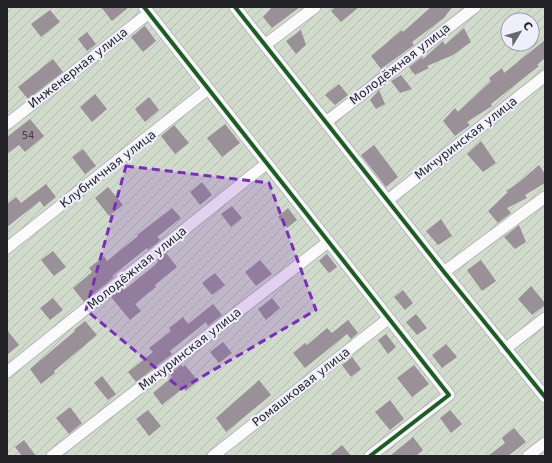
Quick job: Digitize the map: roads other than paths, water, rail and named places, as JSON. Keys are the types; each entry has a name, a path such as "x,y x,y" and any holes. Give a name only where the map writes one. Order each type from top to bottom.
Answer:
{"street":[{"path":"235,7 545,398"},
{"path":"265,45 315,7"},
{"name":"Молодёжная улица","path":"326,122 475,7"},
{"path":"146,10 449,395 370,456"},
{"name":"Инженерная улица","path":"7,124 146,10"},
{"name":"Мичуринская улица","path":"388,200 545,76"},
{"name":"Клубничная улица","path":"7,248 208,89"},
{"name":"Молодёжная улица","path":"7,372 266,164"},
{"path":"444,272 545,197"},
{"name":"Мичуринская улица","path":"52,456 328,242"},
{"path":"505,349 545,318"},
{"name":"Ромашковая улица","path":"213,456 388,319"},
{"path":"528,456 545,443"}]}
